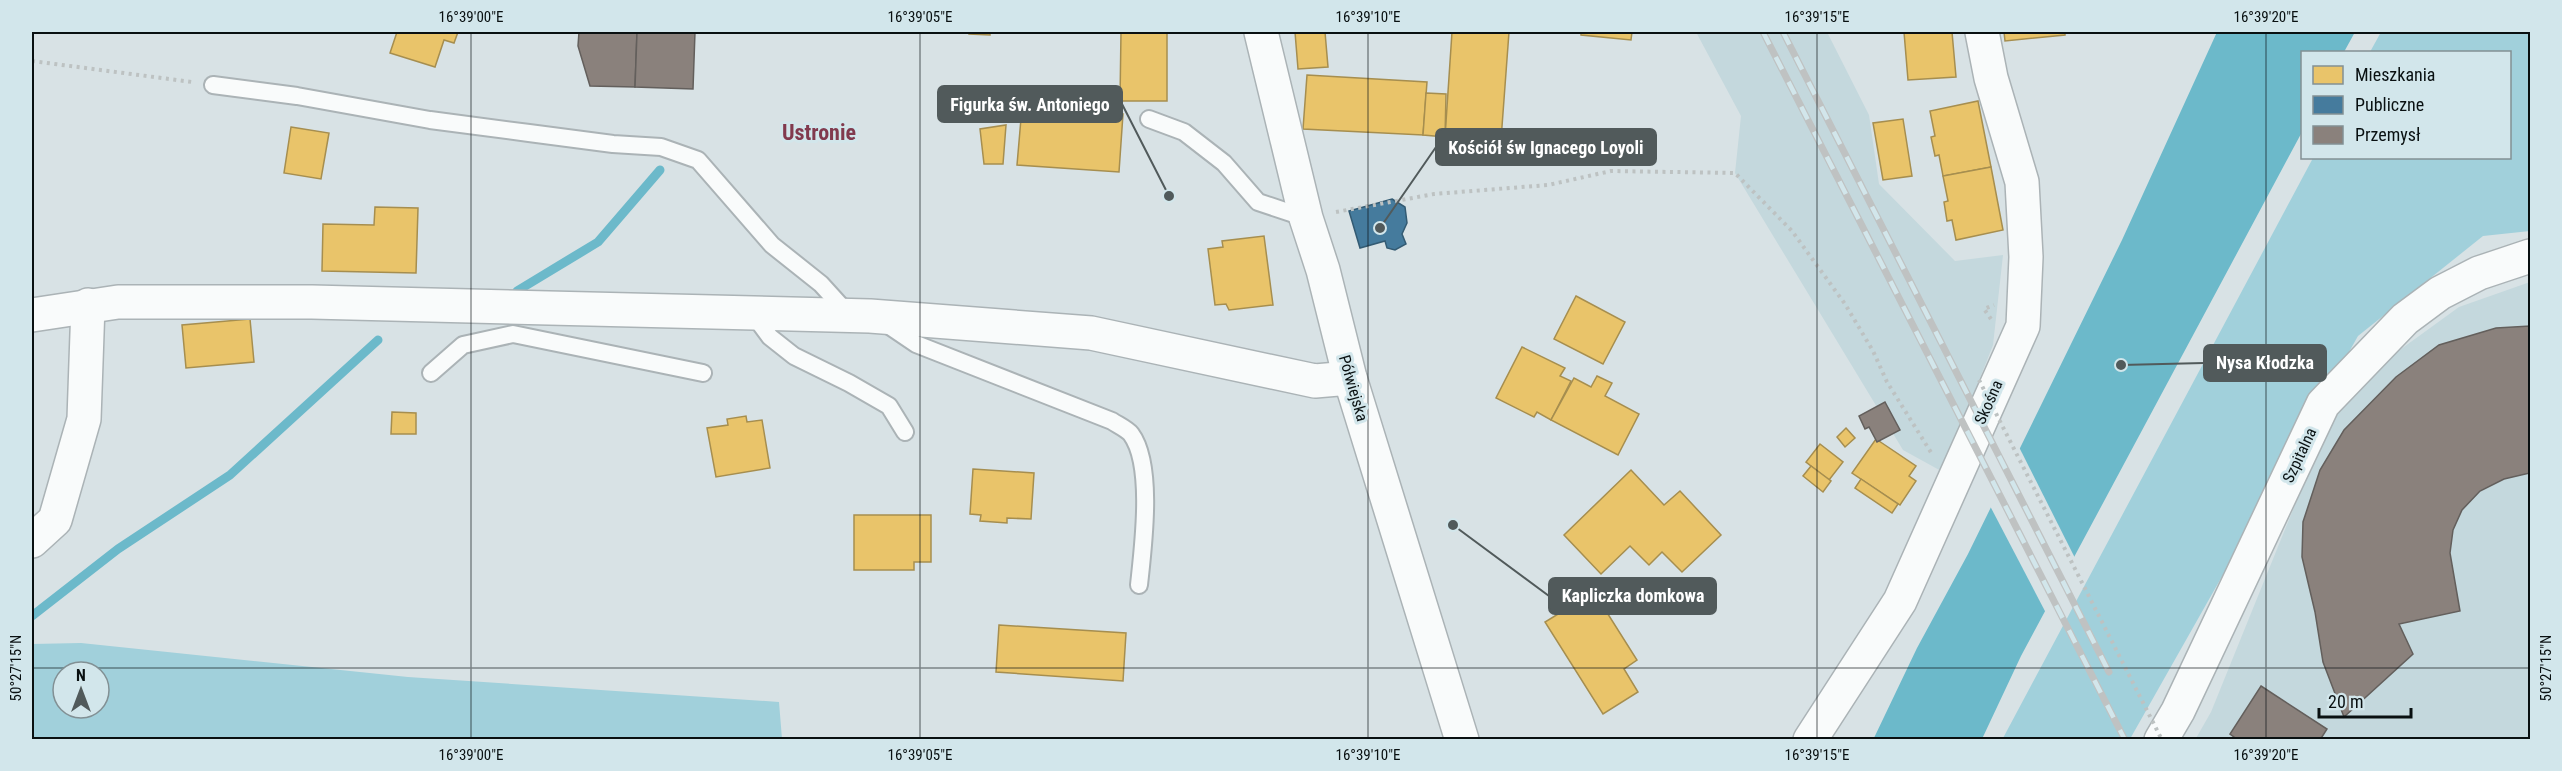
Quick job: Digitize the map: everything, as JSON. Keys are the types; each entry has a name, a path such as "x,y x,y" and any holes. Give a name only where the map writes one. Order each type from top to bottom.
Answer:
{"street":[{"name":"Półwiejska","path":"1261,32 1306,218 1323,270 1350,378 1462,740"},
{"name":"Skośna","path":"1810,740 1900,602 1954,475 2023,326 2026,257 2022,182 1991,78 1982,32"},
{"name":"Szpitalna","path":"2161,740 2184,700 2323,404 2405,318 2440,293 2479,273 2530,256"},
{"path":"32,315 118,302 312,302 513,320 753,313 864,316 1091,333 1315,381 1350,378"},
{"path":"39,527 84,419 88,305"}],"lane":[{"path":"213,85 297,96 452,123 613,144 661,147 698,160 772,245 864,316 916,344 1112,421 1131,433 1142,457 1145,482 1139,585"},
{"path":"1149,119 1184,132 1224,163 1258,202 1306,218"},
{"path":"753,313 770,337 795,356 889,406 905,432"},
{"path":"431,373 463,345 513,320 703,373"}],"path":[{"path":"32,61 213,85"},
{"path":"1306,218 1434,194 1548,185 1611,171 1736,173 1792,231 1845,304 1873,351 1887,382 1930,453 1954,475"},
{"path":"1979,380 2161,740"}],"shaded area":[{"path":"1696,32 1827,32 1869,115 1879,184 1955,261 2003,255 1993,345 1943,472 1903,450 1735,173 1741,116"},
{"path":"2217,32 2355,32 2345,51 2301,51 2301,134 2021,656 1982,739 1873,740 1917,648 1968,554 2122,240"},
{"path":"2381,32 2530,32 2530,231 2483,236 2358,336 2130,739 2002,740 2312,159 2511,159 2511,51 2371,51"},
{"path":"2530,282 2530,739 2195,740 2211,712 2329,421 2397,352 2459,307"},
{"path":"81,643 408,677 779,702 782,739 32,739 32,644"}],"pier":[{"path":"2018,445 2076,560 2047,615 1989,504"}],"building: Mieszkania":[{"path":"397,32 458,32 454,43 444,40 435,67 390,53"},
{"path":"969,32 990,32 990,35 969,34"},
{"path":"1121,32 1167,32 1167,101 1120,101"},
{"path":"1295,32 1325,32 1328,67 1298,69"},
{"path":"1452,32 1509,32 1501,140 1445,137"},
{"path":"1581,32 1632,32 1631,40 1581,35"},
{"path":"1904,32 1952,32 1956,77 1908,80"},
{"path":"2004,32 2065,32 2065,35 2005,41"},
{"path":"1307,75 1427,82 1423,135 1303,129"},
{"path":"1426,93 1446,94 1445,137 1423,135"},
{"path":"1978,101 1991,167 1943,176 1939,155 1935,156 1931,137 1935,136 1930,111"},
{"path":"1022,107 1123,114 1119,172 1017,165"},
{"path":"1903,119 1912,176 1883,180 1873,123"},
{"path":"1006,125 1003,164 984,164 980,129"},
{"path":"291,127 329,133 321,179 284,173"},
{"path":"1991,167 2003,230 1956,240 1952,220 1947,221 1944,202 1948,201 1943,176"},
{"path":"375,207 418,208 416,273 322,271 323,224 374,225"},
{"path":"1264,236 1273,305 1229,310 1226,304 1215,305 1208,249 1223,247 1222,241"},
{"path":"1576,296 1625,322 1603,364 1554,339"},
{"path":"250,319 254,362 186,368 182,325"},
{"path":"1522,347 1565,368 1560,376 1571,381 1551,420 1537,412 1534,417 1496,398"},
{"path":"1597,376 1612,383 1605,396 1639,414 1618,455 1551,420 1574,378 1591,387"},
{"path":"392,412 416,413 416,434 391,434"},
{"path":"746,416 747,422 762,420 770,468 716,477 707,428 728,425 727,419"},
{"path":"1846,428 1855,438 1845,447 1837,437"},
{"path":"1876,439 1916,466 1909,476 1916,481 1900,505 1852,473"},
{"path":"1820,444 1843,462 1829,480 1806,462"},
{"path":"1811,466 1831,481 1823,492 1803,476"},
{"path":"973,469 1034,473 1031,519 1007,518 1007,523 980,521 981,515 970,514"},
{"path":"1631,470 1664,505 1680,491 1721,535 1682,572 1662,552 1649,565 1630,546 1601,574 1564,535"},
{"path":"1861,479 1898,504 1892,513 1855,488"},
{"path":"854,515 931,515 931,562 914,562 914,570 854,570"},
{"path":"1594,592 1637,660 1624,669 1638,692 1603,714 1545,622"},
{"path":"999,625 1126,633 1123,681 996,672"}],"building: Publiczne":[{"path":"1392,199 1405,207 1407,223 1402,234 1406,244 1395,250 1387,248 1385,241 1360,248 1349,211"}],"building: Przemysł":[{"path":"579,32 637,32 635,87 590,86 578,46"},
{"path":"637,32 695,32 693,89 635,87"},
{"path":"2530,326 2530,473 2504,479 2480,491 2462,510 2453,530 2450,553 2460,611 2399,624 2413,654 2344,717 2323,662 2315,612 2302,557 2303,522 2320,470 2344,430 2396,377 2439,345 2496,328"},
{"path":"1885,402 1900,430 1877,442 1869,427 1865,429 1859,416"},
{"path":"2261,686 2327,729 2320,740 2238,740 2230,734"}],"waterway":[{"path":"517,291 598,242 660,170"},
{"path":"32,616 118,549 230,475 378,340"}],"railway":[{"path":"1763,32 2125,740"},
{"path":"1783,32 2109,672"}],"place":[{"name":"Figurka św. Antoniego","path":"1169,196"},
{"name":"Kościół św Ignacego Loyoli","path":"1380,228"},
{"name":"Nysa Kłodzka","path":"2121,365"},
{"name":"Kapliczka domkowa","path":"1453,525"}],"district":[{"name":"Ustronie","path":"819,132"}]}
